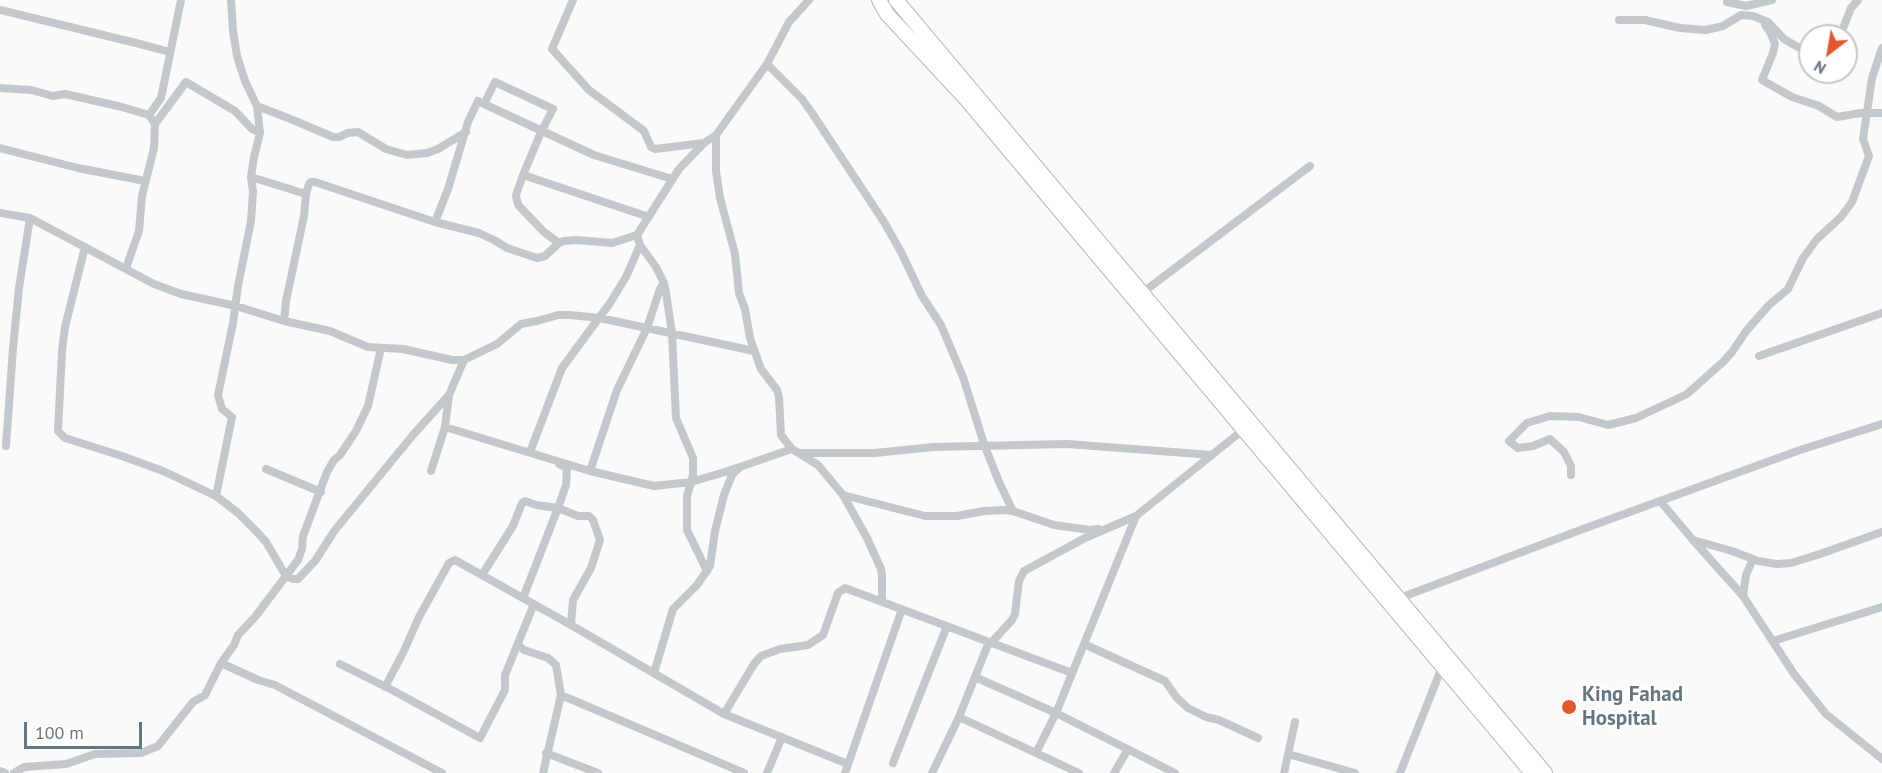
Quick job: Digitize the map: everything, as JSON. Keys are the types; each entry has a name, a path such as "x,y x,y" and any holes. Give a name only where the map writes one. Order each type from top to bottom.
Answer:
{"main road":[{"path":"879,0 887,14 967,100 1243,430 1545,773"},
{"path":"896,0 1142,293 1393,601 1442,667 1532,773"}],"street":[{"path":"149,115 161,98 181,0"},
{"path":"216,496 232,417 222,409 218,395 251,222 253,192 251,177 260,133 257,106 245,81 237,56 231,0"},
{"path":"573,0 552,49 589,90 644,131 651,147 655,149 704,143"},
{"path":"284,321 306,194 311,182 479,234 507,248 537,258 545,256 559,243 577,240 612,243 637,235 679,169 704,143 716,135 753,87 789,22 809,0"},
{"path":"1724,1 1746,6 1772,0"},
{"path":"1845,24 1851,8 1858,0"},
{"path":"1724,1 1741,15 1753,16 1768,22 1784,39 1798,47"},
{"path":"0,10 170,52"},
{"path":"1619,20 1645,20 1680,28 1706,30 1723,26 1741,15"},
{"path":"1753,16 1764,24 1775,44 1762,80 1792,97 1819,106 1838,117 1882,113"},
{"path":"1571,475 1571,466 1564,452 1550,440 1518,448 1509,441 1527,423 1550,416 1579,417 1608,425 1636,418 1687,394 1710,375 1732,352 1747,330 1769,305 1788,289 1803,258 1817,239 1841,217 1852,202 1869,156 1863,139 1872,78 1882,48"},
{"path":"767,64 802,99 812,113 901,252 922,296 940,325 963,377 984,444 1013,511"},
{"path":"126,268 139,231 142,196 154,148 155,124 186,82 234,111 252,129 260,133"},
{"path":"484,104 495,82 553,109 541,132 516,195 519,206 544,232 559,243"},
{"path":"0,88 31,90 53,96 65,94 149,115 155,124"},
{"path":"435,222 468,122 478,101 594,155 672,179"},
{"path":"257,106 336,138 358,132 376,144 407,155 427,153 438,149 466,132"},
{"path":"716,135 716,171 720,198 735,254 739,293 745,309 754,351 765,376 777,390 781,435 795,451 818,465 843,495 881,569 882,601"},
{"path":"0,148 78,168 145,181"},
{"path":"1142,293 1310,166"},
{"path":"524,175 649,216"},
{"path":"251,177 306,194"},
{"path":"0,213 30,218 154,284 181,294 330,331 359,345 403,349 452,360 464,360 497,344 521,324 558,315 600,318 754,351"},
{"path":"6,446 19,288 30,218"},
{"path":"637,235 640,245 664,283 672,333 676,418 693,458 693,475 687,496 687,530 707,571"},
{"path":"530,452 562,368 600,318 626,277 640,245"},
{"path":"85,247 66,327 58,431 65,438 163,471 216,496 238,513 266,542 286,576 293,579 298,579 315,561 335,530 449,395"},
{"path":"590,471 617,390 647,328 664,283"},
{"path":"1759,356 1882,313"},
{"path":"14,773 24,767 66,764 95,754 141,753 158,746 193,702 205,695 238,634 255,617 301,554 303,536 327,472 356,431 368,406 381,348"},
{"path":"431,471 445,427 449,395 464,360"},
{"path":"1393,601 1800,450 1882,424"},
{"path":"445,427 530,452 567,468 566,485 523,598"},
{"path":"932,773 959,717 990,642 1015,614 1018,581 1024,571 1085,538 1136,516 1243,430"},
{"path":"542,457 654,486 691,482 795,451 876,453 984,444 1067,444 1212,455"},
{"path":"654,673 673,609 697,585 711,562 715,531 724,495 732,475 740,466"},
{"path":"266,469 321,492"},
{"path":"843,495 925,516 957,516 1004,510 1068,528 1090,530 1109,527"},
{"path":"482,574 513,526 522,503 525,501 558,508 578,516 589,516 593,520 600,540 591,568 573,600 571,625"},
{"path":"1660,501 1743,596 1794,675 1832,720 1882,759"},
{"path":"1036,753 1056,713 1136,516"},
{"path":"1693,540 1777,564 1791,563 1882,532"},
{"path":"1743,596 1746,575 1753,559"},
{"path":"386,687 419,617 448,563 454,560 724,714 782,737 846,769 902,609"},
{"path":"724,714 761,656 808,645 824,634 841,589 882,601 1072,673"},
{"path":"340,664 480,738 505,690 505,675 534,604"},
{"path":"1773,641 1882,607"},
{"path":"893,763 947,626"},
{"path":"1084,644 1165,681 1177,698 1188,708 1258,738"},
{"path":"518,645 524,650 548,658 556,665 561,695 543,773"},
{"path":"221,663 275,685 442,773"},
{"path":"1400,773 1442,667"},
{"path":"975,677 1056,713 1175,773"},
{"path":"561,695 744,773"},
{"path":"959,717 1080,773"},
{"path":"1284,773 1295,722"},
{"path":"767,773 782,737"},
{"path":"1119,770 1128,749"},
{"path":"546,753 598,773"},
{"path":"1288,754 1355,773"},
{"path":"0,771 5,773"}],"place":[{"name":"King Fahad Hospital","path":"1569,707"}]}
